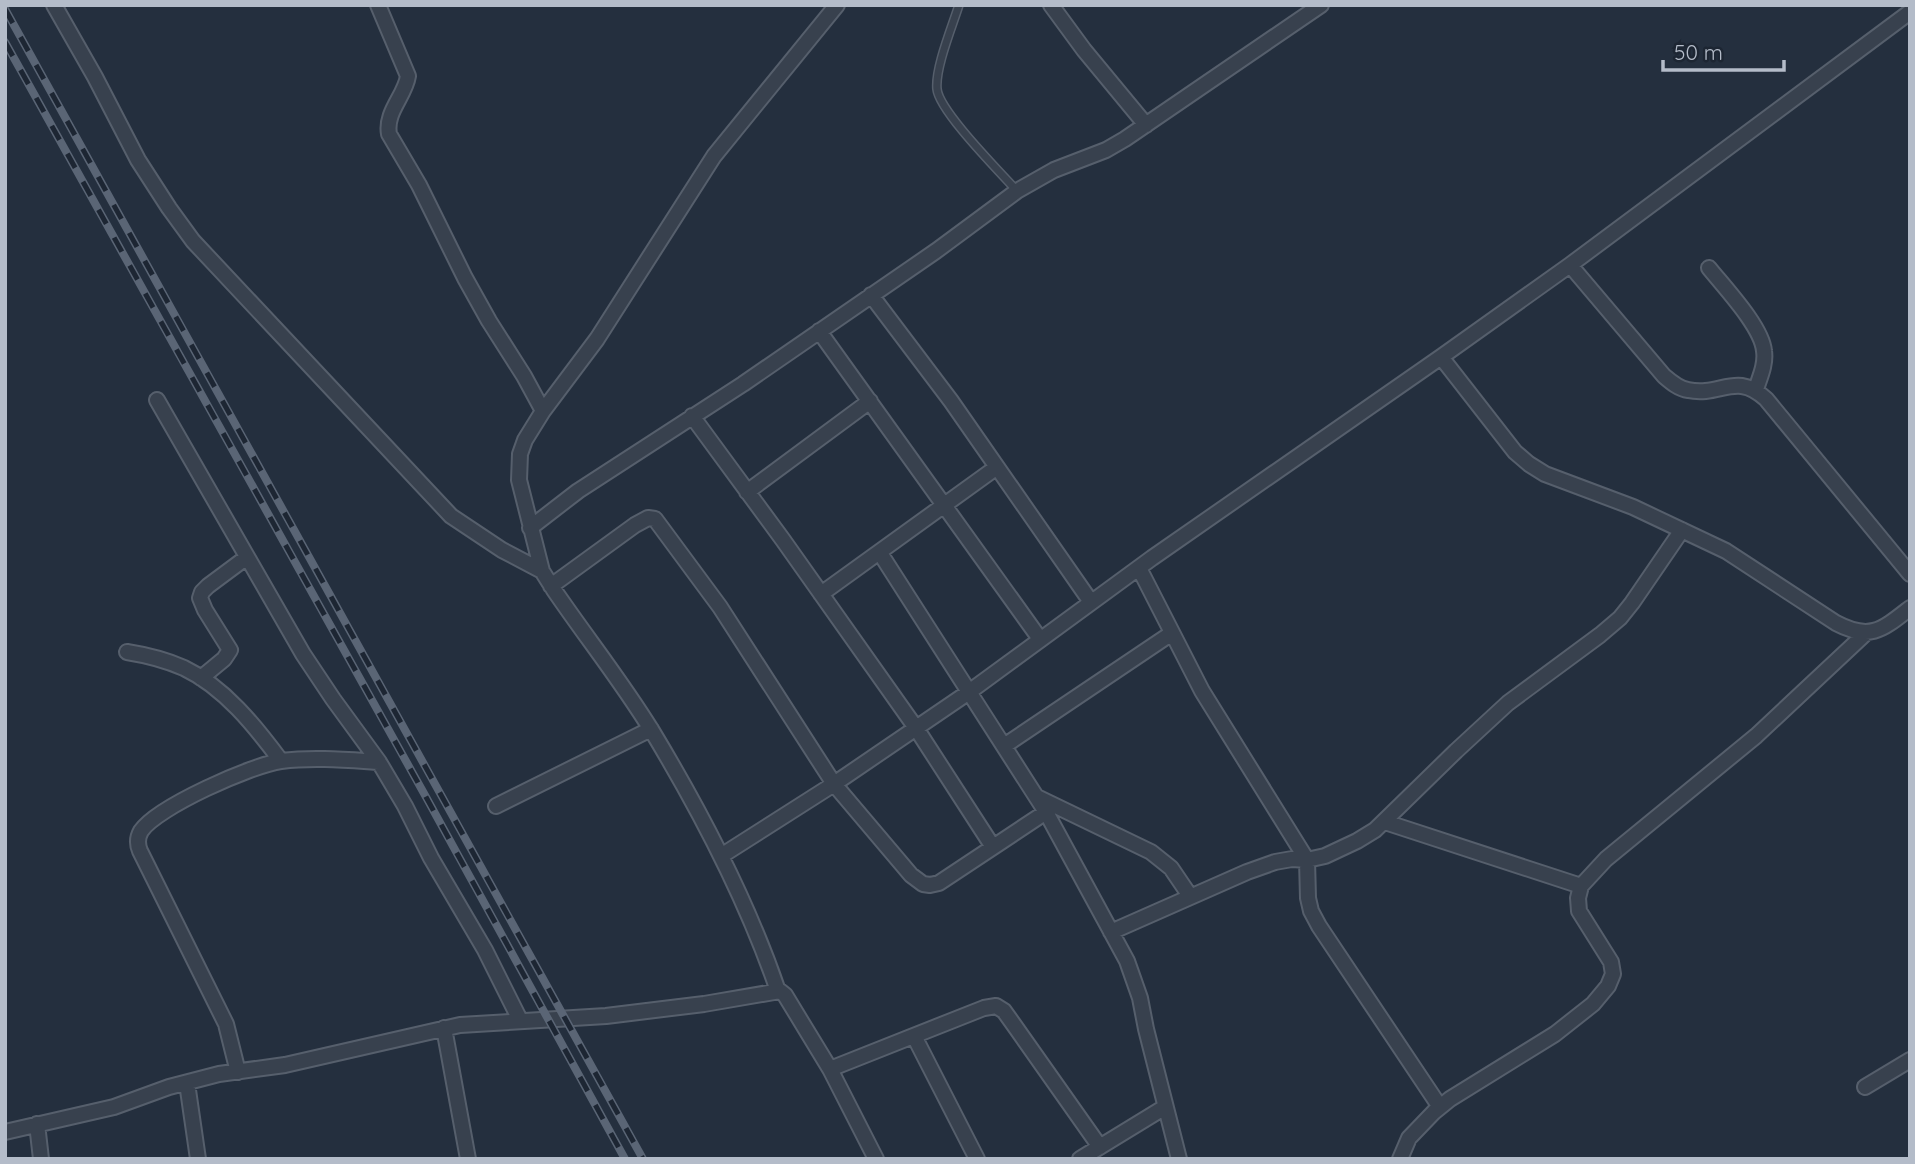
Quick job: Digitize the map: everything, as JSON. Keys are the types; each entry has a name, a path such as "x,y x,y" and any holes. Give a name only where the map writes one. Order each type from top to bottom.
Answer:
{"street":[{"path":"54,5 138,160 193,240 451,516 502,550 542,571"},
{"path":"378,5 408,76 390,117 389,134 419,185 477,300 543,411"},
{"path":"778,992 748,912 713,838 651,729 542,571 519,480 520,454 532,427 597,339 714,156 837,5"},
{"path":"1051,5 1146,125"},
{"path":"530,528 578,491 743,384 946,244 1017,191 1066,165 1106,150 1321,5"},
{"path":"721,856 834,784 969,692 1091,602 1441,357 1570,265 1910,12"},
{"path":"1570,265 1664,376 1675,385 1687,390 1703,391 1745,385 1756,389 1910,574"},
{"path":"1709,268 1755,326 1762,340 1765,353 1756,389"},
{"path":"872,295 951,401 1091,602"},
{"path":"820,331 1040,639"},
{"path":"1441,357 1515,452 1529,464 1564,482 1633,508 1726,551 1836,623 1851,631 1866,633"},
{"path":"156,400 318,678 379,762 405,806 485,950 520,1020"},
{"path":"747,492 870,401"},
{"path":"692,416 916,728 993,847"},
{"path":"821,594 997,467"},
{"path":"551,586 635,525 648,518 656,519 720,607 834,784 904,867 923,884 930,886 939,883 1046,812"},
{"path":"1111,932 1247,872 1275,862 1325,856 1375,830 1508,703 1620,618 1682,530"},
{"path":"880,553 1037,797 1126,961 1140,998 1179,1159"},
{"path":"201,678 229,655 230,650 205,610 200,600 201,595 208,586 247,557"},
{"path":"1139,568 1214,712 1307,860 1308,898 1319,926 1440,1107"},
{"path":"1400,1159 1409,1138 1440,1107 1555,1034 1593,1004 1608,986 1613,974 1611,962 1579,911 1581,886 1606,859 1756,736 1866,633 1894,620 1910,608"},
{"path":"1004,746 1172,633"},
{"path":"127,652 170,663 201,678 225,696 281,761"},
{"path":"496,806 651,729"},
{"path":"238,1072 226,1024 140,851 140,833 151,821 182,802 264,764 315,759 379,762"},
{"path":"1037,797 1152,852 1171,868 1191,896"},
{"path":"1385,822 1581,886"},
{"path":"5,1132 114,1107 219,1074 285,1065 444,1028 488,1022 606,1016 782,992 830,1069 876,1159"},
{"path":"830,1069 984,1008 996,1006 1004,1011 1100,1147"},
{"path":"444,1028 468,1159"},
{"path":"914,1036 977,1159"},
{"path":"1865,1087 1910,1060"},
{"path":"187,1083 198,1159"},
{"path":"1080,1159 1165,1107"},
{"path":"37,1124 41,1159"}],"lane":[{"path":"959,5 938,76 938,95 952,116 1017,191"}],"railway":[{"path":"5,9 643,1159"},
{"path":"5,42 625,1159"}]}
